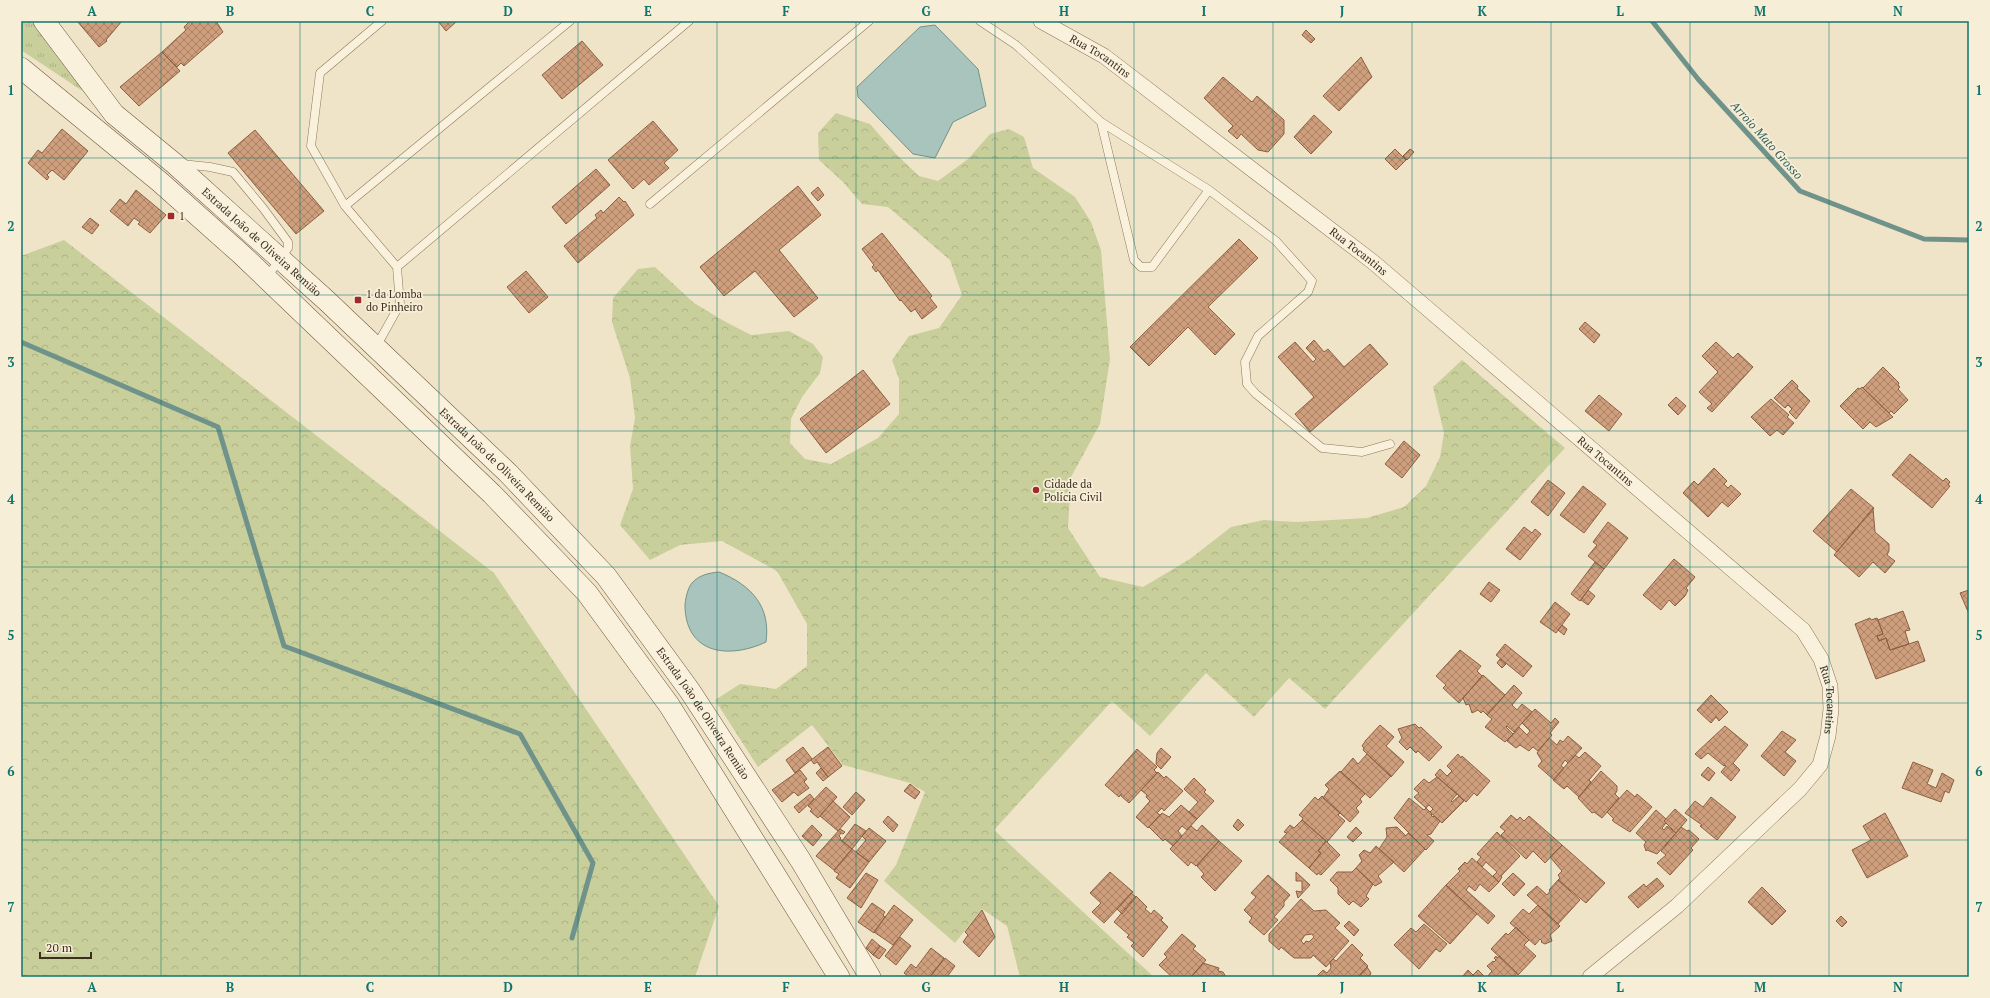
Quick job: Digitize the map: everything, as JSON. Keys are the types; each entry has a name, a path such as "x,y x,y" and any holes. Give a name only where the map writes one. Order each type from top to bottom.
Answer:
{"main road":[{"name":"Estrada João de Oliveira Remião","path":"44,21 114,114 175,164 327,301 508,473 606,576 690,690 801,861 870,977"},
{"name":"Estrada João de Oliveira Remião","path":"21,68 160,182 267,278 492,494 587,593 669,705 839,977"}],"street":[{"name":"Rua Tocantins","path":"1041,21 1104,56 1373,262 1803,630 1821,658 1830,686 1831,709 1828,736 1820,765 1800,789 1677,906 1590,977"}],"lane":[{"path":"375,348 400,304 397,267 345,206 311,146 320,73 382,21"},
{"path":"345,206 570,21"},
{"path":"397,267 689,21"},
{"path":"650,204 868,21"},
{"path":"980,21 1016,45 1101,122 1209,190 1276,241 1312,281 1308,292 1258,336 1245,362 1246,384 1256,394 1322,448 1362,452 1390,444"},
{"path":"1101,122 1134,260 1141,267 1152,267 1209,190"},
{"path":"175,164 210,167 232,172 263,208 288,242 288,248 267,278"}],"green space":[{"path":"21,21 33,21 87,94 21,50"},
{"path":"836,113 870,124 896,154 919,176 938,181 968,159 990,134 1009,129 1024,137 1033,168 1075,197 1091,222 1101,250 1110,359 1100,424 1071,477 1068,528 1100,577 1143,587 1190,559 1231,527 1264,520 1296,522 1367,518 1404,507 1426,486 1440,457 1444,433 1433,387 1462,360 1565,448 1325,709 1289,678 1254,717 1206,673 1150,736 1112,701 994,830 1154,977 1020,977 1007,926 982,909 955,943 884,881 896,865 925,792 910,783 843,765 812,725 758,767 715,700 740,684 776,689 807,666 807,624 777,571 722,541 680,545 650,560 620,525 633,489 630,446 635,418 630,378 612,322 613,298 638,269 655,267 694,303 751,335 789,331 813,344 823,357 820,373 802,397 791,419 790,443 805,459 831,464 878,438 899,414 899,379 892,360 909,336 939,328 962,295 950,260 888,207 862,204 843,182 819,160 818,133"},
{"path":"64,240 494,573 719,906 695,977 21,977 21,256"}],"water":[{"path":"935,25 978,69 986,106 953,122 935,158 913,154 858,97 857,87 920,27"},
{"path":"719,572 741,583 756,598 762,607 765,618 767,629 766,642 752,647 725,651 712,649 693,635 687,622 685,606 689,587 701,576"}],"building":[{"path":"77,21 122,21 106,40 107,41 99,47"},
{"path":"190,21 216,21 223,32 184,66 181,63 177,67 162,52 186,30 184,27"},
{"path":"438,21 457,21 446,31"},
{"path":"1306,30 1315,39 1311,43 1302,35"},
{"path":"582,41 603,65 562,99 542,75"},
{"path":"162,52 180,71 139,106 120,87"},
{"path":"1361,57 1372,77 1339,111 1323,96"},
{"path":"1223,77 1252,102 1257,96 1284,120 1284,134 1268,152 1258,150 1241,134 1237,139 1228,131 1233,126 1204,98"},
{"path":"1314,115 1332,132 1311,154 1294,137"},
{"path":"653,121 678,150 664,163 669,168 649,185 644,179 633,189 608,160"},
{"path":"62,129 88,151 64,180 52,170 47,175 49,177 47,180 28,163 38,150 42,153"},
{"path":"255,130 324,211 296,234 228,153"},
{"path":"1395,149 1406,160 1396,170 1385,159"},
{"path":"1410,149 1414,152 1407,160 1403,156"},
{"path":"596,169 610,185 566,224 552,207"},
{"path":"798,186 821,215 779,250 818,298 794,317 755,271 724,296 700,267"},
{"path":"818,187 824,195 818,201 811,193"},
{"path":"136,190 166,215 150,233 138,224 140,222 134,218 128,226 110,211 120,199 126,204"},
{"path":"619,197 624,202 625,201 634,215 578,263 564,246 597,218 595,215 601,210 603,213"},
{"path":"90,218 99,225 92,234 82,227"},
{"path":"882,233 932,296 930,298 937,307 922,319 915,309 911,312 901,300 900,301 878,270 876,272 872,267 874,265 862,249"},
{"path":"1239,239 1258,258 1208,307 1235,334 1215,355 1188,327 1149,366 1130,347"},
{"path":"526,271 548,297 529,313 507,287"},
{"path":"1585,322 1600,335 1594,343 1579,329"},
{"path":"1314,340 1324,352 1328,349 1344,367 1370,344 1388,364 1310,432 1295,414 1314,397 1278,357 1295,342 1313,362 1316,359 1306,348"},
{"path":"1716,342 1733,358 1738,353 1753,367 1712,412 1707,408 1712,404 1699,392 1718,372 1702,356"},
{"path":"1883,367 1899,383 1898,385 1900,387 1898,389 1908,400 1894,414 1891,411 1889,413 1863,388"},
{"path":"863,370 890,404 826,453 800,419"},
{"path":"1792,380 1798,386 1797,388 1810,401 1796,419 1789,412 1792,409 1788,405 1785,408 1774,398"},
{"path":"1862,387 1893,417 1876,427 1870,422 1863,429 1840,406 1858,388 1860,389"},
{"path":"1599,395 1622,414 1609,431 1585,411"},
{"path":"1676,397 1686,406 1678,415 1668,405"},
{"path":"1771,399 1789,415 1787,417 1794,423 1783,435 1777,430 1770,436 1751,417"},
{"path":"1404,441 1420,455 1402,478 1385,464"},
{"path":"1910,454 1943,481 1946,478 1950,482 1948,485 1950,486 1932,508 1892,475"},
{"path":"1714,468 1727,481 1724,484 1728,488 1731,485 1741,494 1728,507 1722,502 1708,517 1683,493 1694,481 1698,485"},
{"path":"1548,480 1565,493 1548,516 1531,502"},
{"path":"1583,486 1606,504 1584,533 1560,515"},
{"path":"1851,489 1874,508 1837,552 1813,531"},
{"path":"1873,508 1875,532 1889,544 1889,551 1887,555 1895,561 1885,573 1873,562 1859,577 1834,555"},
{"path":"1608,522 1628,538 1604,569 1588,556 1597,545 1593,542"},
{"path":"1524,527 1532,533 1535,529 1541,534 1520,560 1506,549"},
{"path":"1674,559 1695,577 1686,588 1688,590 1685,596 1675,606 1669,600 1661,610 1643,595"},
{"path":"1595,562 1604,569 1580,601 1571,594"},
{"path":"1489,582 1500,590 1491,602 1480,594"},
{"path":"1588,590 1595,596 1588,605 1581,600"},
{"path":"1969,590 1969,614 1960,593"},
{"path":"1555,602 1570,614 1556,633 1540,622"},
{"path":"1903,611 1910,630 1905,631 1909,644 1890,650 1886,638 1879,641 1877,636 1883,634 1878,620"},
{"path":"1870,618 1871,620 1877,618 1883,634 1877,636 1879,641 1886,638 1890,650 1918,641 1925,661 1876,679 1855,624"},
{"path":"1562,625 1567,629 1564,635 1558,630"},
{"path":"1505,644 1532,666 1523,677 1496,655"},
{"path":"1460,650 1481,666 1477,671 1482,676 1459,703 1443,688 1446,685 1436,676"},
{"path":"1500,659 1506,664 1502,668 1497,663"},
{"path":"1483,675 1505,695 1487,715 1483,711 1481,713 1478,710 1472,713 1469,704 1466,705 1463,698"},
{"path":"1514,685 1522,693 1512,705 1517,710 1522,704 1532,712 1514,732 1507,726 1506,727 1513,734 1505,742 1485,727 1492,719 1487,715"},
{"path":"1711,695 1728,712 1719,721 1716,717 1711,723 1697,710"},
{"path":"1535,709 1551,723 1555,718 1559,722 1550,733 1552,735 1538,751 1533,747 1529,751 1520,745 1516,748 1507,741 1519,727 1527,735 1530,731 1522,723"},
{"path":"1415,724 1419,728 1421,727 1442,747 1429,761 1418,751 1416,753 1410,747 1407,750 1399,742 1402,738 1398,729"},
{"path":"1380,725 1394,737 1386,746 1404,762 1391,777 1363,750 1364,748 1362,746"},
{"path":"1725,726 1748,745 1733,763 1740,770 1731,781 1721,772 1726,766 1725,765 1724,766 1708,753 1701,759 1695,754"},
{"path":"1782,731 1796,740 1785,752 1796,761 1784,776 1761,756"},
{"path":"1568,736 1582,748 1568,763 1565,760 1561,766 1564,768 1554,780 1538,766 1542,761 1537,753 1549,738 1557,745 1560,740 1563,742"},
{"path":"803,747 812,759 795,773 786,760"},
{"path":"828,747 842,766 828,777 817,762 814,764 811,760"},
{"path":"1161,748 1171,757 1161,769 1156,764 1157,753"},
{"path":"1137,749 1157,767 1154,770 1157,773 1129,803 1121,796 1121,794 1119,797 1105,785"},
{"path":"1585,752 1601,766 1589,780 1591,782 1579,797 1567,786 1564,789 1553,780 1575,755 1579,758"},
{"path":"1367,754 1391,776 1370,798 1341,772 1353,758 1358,764"},
{"path":"1458,754 1490,781 1477,796 1474,793 1466,802 1435,775 1440,769 1447,776 1452,771 1447,766"},
{"path":"1913,762 1933,770 1927,784 1936,788 1942,773 1954,780 1949,793 1945,791 1941,802 1902,788"},
{"path":"1708,767 1715,773 1709,781 1701,775"},
{"path":"821,768 828,777 823,781 816,773"},
{"path":"800,770 807,779 804,782 809,788 798,796 794,792 782,802 772,790"},
{"path":"1340,771 1365,794 1360,799 1362,802 1356,808 1359,812 1350,822 1323,798 1329,789 1325,785"},
{"path":"1601,771 1617,786 1617,791 1615,794 1619,798 1602,818 1594,812 1592,813 1578,798"},
{"path":"1158,772 1164,778 1166,776 1183,791 1164,811 1162,808 1157,813 1160,815 1148,828 1136,817 1150,801 1146,797 1147,795 1141,790"},
{"path":"1437,777 1457,794 1451,801 1452,802 1459,796 1464,801 1442,823 1430,812 1433,809 1429,805 1426,808 1414,797 1419,793 1414,789 1424,779 1429,783"},
{"path":"1194,778 1206,790 1204,792 1214,801 1197,819 1189,812 1198,802 1184,789"},
{"path":"910,784 920,792 915,799 904,791"},
{"path":"826,787 837,797 818,818 810,811 812,809 808,806"},
{"path":"1627,790 1635,797 1637,794 1652,807 1630,832 1614,822 1612,820 1614,819 1607,812"},
{"path":"856,792 865,800 852,815 843,807"},
{"path":"810,794 814,799 799,813 794,807"},
{"path":"1322,796 1340,813 1338,815 1345,821 1327,842 1302,820 1303,818 1299,815 1315,797 1318,800"},
{"path":"1711,797 1736,817 1717,840 1700,826 1702,825 1685,813 1695,801 1703,807"},
{"path":"1409,798 1424,810 1426,808 1433,817 1434,816 1440,821 1431,834 1427,835 1434,841 1426,850 1394,818"},
{"path":"833,801 850,817 838,831 820,816"},
{"path":"1181,805 1197,819 1187,830 1182,826 1178,831 1182,836 1173,846 1165,839 1163,841 1149,827 1162,813 1169,817"},
{"path":"1675,809 1687,820 1676,833 1664,821"},
{"path":"1656,810 1666,819 1664,821 1666,823 1662,828 1664,830 1667,826 1676,833 1657,854 1647,850 1646,851 1644,845 1646,842 1636,833"},
{"path":"1885,813 1908,856 1867,878 1852,850 1871,840 1863,826"},
{"path":"1511,815 1517,820 1520,817 1524,821 1529,816 1562,845 1545,863 1533,851 1526,859 1501,835 1505,831 1500,827"},
{"path":"888,816 898,825 893,832 883,822"},
{"path":"1238,819 1244,825 1238,831 1233,826"},
{"path":"1302,820 1326,841 1318,851 1321,853 1309,868 1279,842 1287,833 1284,832 1290,825 1294,828"},
{"path":"855,824 866,831 852,849 842,841"},
{"path":"812,825 822,835 813,846 802,836"},
{"path":"1202,825 1219,841 1196,866 1191,862 1188,866 1170,849 1191,826 1197,831"},
{"path":"1356,827 1362,833 1353,842 1347,837"},
{"path":"1397,827 1406,836 1408,833 1425,849 1404,872 1379,849 1387,837 1386,828"},
{"path":"1681,827 1687,831 1689,830 1699,839 1691,848 1693,850 1670,875 1657,863 1666,855 1661,851"},
{"path":"869,828 886,841 869,862 856,852 866,840 862,836"},
{"path":"840,829 845,832 843,834 841,833 839,836 841,838 840,839 852,849 834,870 816,856"},
{"path":"1497,832 1520,856 1501,876 1502,877 1499,882 1493,876 1497,872 1486,862 1482,867 1477,862 1481,857 1477,854"},
{"path":"1219,841 1242,861 1215,891 1201,877 1204,874 1197,866"},
{"path":"1326,841 1340,855 1321,875 1318,873 1317,875 1309,868 1321,853 1318,851"},
{"path":"1562,845 1605,883 1586,903 1558,880 1560,878 1558,875 1562,871 1550,857"},
{"path":"1376,846 1394,862 1378,876 1382,882 1375,886 1356,868 1362,861 1359,855 1364,850 1370,853"},
{"path":"852,849 869,862 850,888 836,878 839,874 834,871"},
{"path":"1472,858 1499,882 1489,892 1480,884 1475,891 1469,886 1466,890 1495,916 1488,924 1446,885 1460,871 1458,869 1465,862 1467,864"},
{"path":"1356,868 1373,884 1366,896 1369,899 1361,907 1353,901 1349,905 1338,894 1338,888 1330,880 1337,872 1352,872"},
{"path":"1110,872 1133,892 1104,923 1092,912 1101,903 1090,893"},
{"path":"1296,872 1310,885 1298,898 1296,891 1302,892 1302,881 1296,881"},
{"path":"866,873 878,880 861,908 847,898"},
{"path":"1513,873 1525,884 1514,896 1502,884"},
{"path":"1268,875 1290,895 1284,902 1284,906 1274,917 1278,920 1264,935 1249,922 1252,918 1244,910 1256,897 1251,893"},
{"path":"1657,878 1664,886 1638,908 1628,897 1644,884 1646,887"},
{"path":"1558,880 1580,900 1558,924 1527,895 1537,886 1547,895 1550,891 1549,890"},
{"path":"1446,885 1477,914 1450,944 1418,916"},
{"path":"1762,887 1786,911 1772,925 1748,902"},
{"path":"1131,893 1136,897 1122,914 1117,909"},
{"path":"1136,896 1147,907 1145,909 1151,914 1154,910 1163,918 1161,920 1168,927 1143,957 1131,946 1134,943 1127,937 1129,935 1114,922"},
{"path":"1301,899 1314,911 1326,910 1340,923 1335,928 1349,941 1326,967 1313,955 1311,958 1294,958 1281,947 1279,950 1269,941 1269,934","holes":["1312,934 1314,937 1309,942 1306,941 1304,944 1301,941 1305,935"]},
{"path":"872,903 885,912 883,915 885,917 874,933 858,922"},
{"path":"894,905 913,920 893,945 874,932"},
{"path":"1538,905 1560,926 1550,935 1552,941 1545,944 1541,942 1542,941 1540,939 1535,945 1510,923 1523,909 1529,914"},
{"path":"982,910 995,937 979,957 963,942 968,935 965,932"},
{"path":"1841,916 1847,922 1842,927 1836,921"},
{"path":"1349,921 1359,930 1354,936 1344,926"},
{"path":"1424,924 1447,944 1440,952 1436,949 1419,969 1394,945 1411,928 1416,932"},
{"path":"1516,927 1529,940 1524,945 1536,956 1518,975 1491,949 1506,933 1508,935"},
{"path":"1182,934 1196,946 1193,949 1206,960 1191,977 1172,977 1159,965 1167,957 1164,954"},
{"path":"900,937 911,946 896,965 885,956"},
{"path":"872,939 880,946 873,955 866,948"},
{"path":"1352,944 1363,955 1360,958 1368,966 1358,977 1316,977 1323,970 1327,973 1331,968 1330,962 1333,959 1336,961"},
{"path":"880,946 886,950 879,959 873,955"},
{"path":"931,948 944,958 930,977 909,977 904,973 911,964 916,968"},
{"path":"1496,956 1497,958 1499,956 1517,973 1514,977 1487,977 1492,971 1487,966 1496,960 1494,958"},
{"path":"945,958 955,966 947,977 930,977"},
{"path":"1203,963 1219,968 1218,971 1223,972 1226,977 1191,977"},
{"path":"1367,967 1371,973 1369,977 1358,977"},
{"path":"1468,970 1475,977 1462,977"},
{"path":"1478,970 1485,977 1475,977 1473,975"}],"waterway":[{"name":"Arroio Mato Grosso","path":"1652,21 1698,79 1800,191 1924,239 1969,240"},
{"path":"21,342 218,427 284,646 520,734 593,863 572,938"}],"place":[{"name":"1","path":"171,216"},
{"name":"1 da Lomba do Pinheiro","path":"358,300"},
{"name":"Cidade da Polícia Civil","path":"1036,490"}]}
